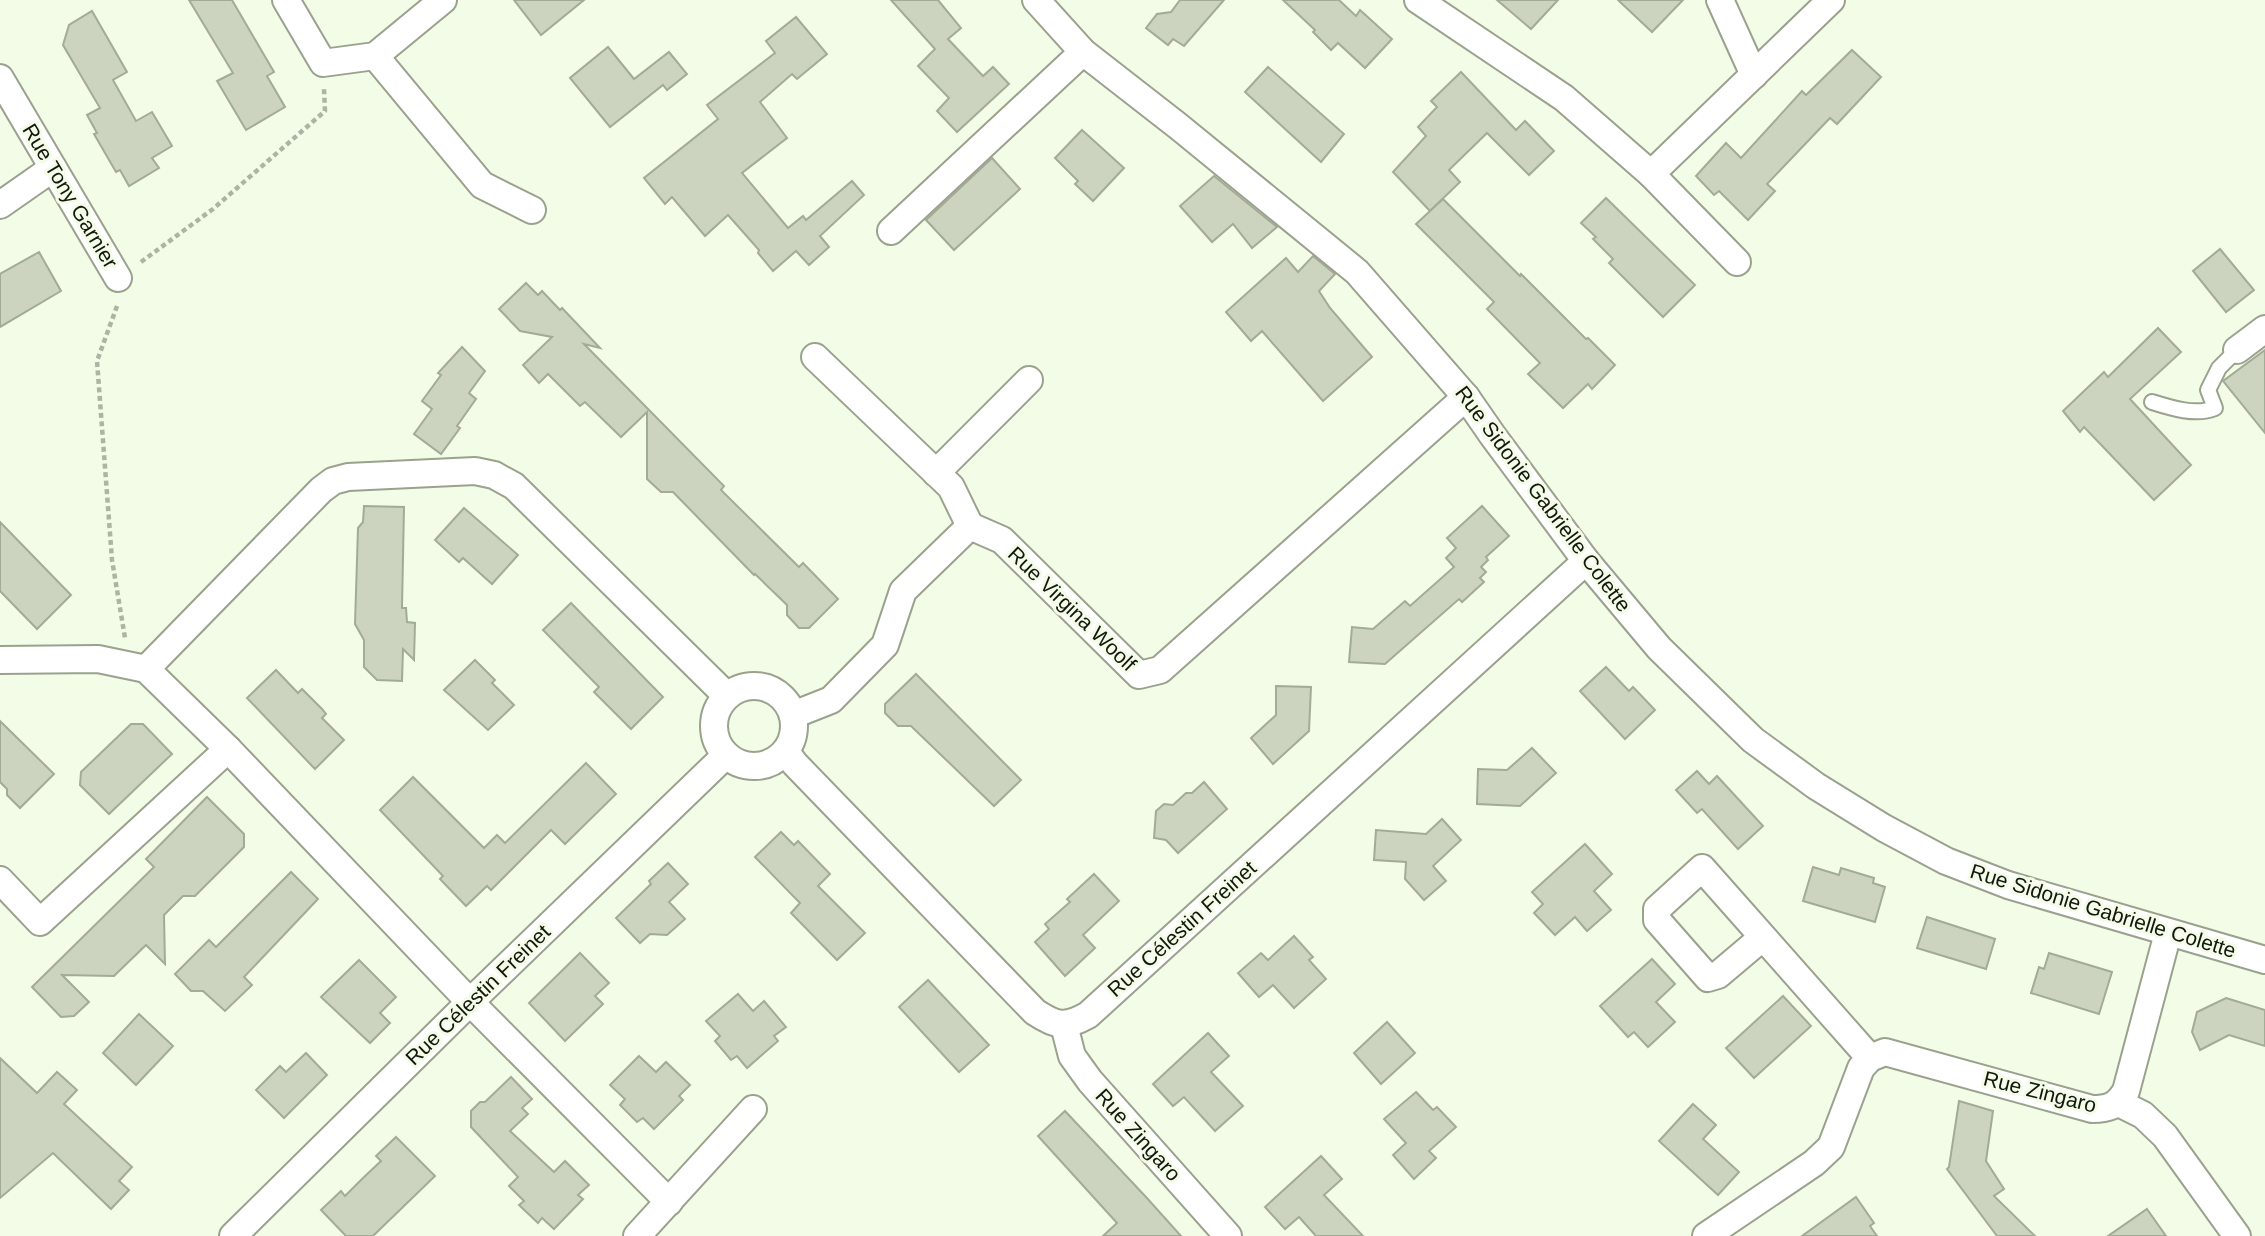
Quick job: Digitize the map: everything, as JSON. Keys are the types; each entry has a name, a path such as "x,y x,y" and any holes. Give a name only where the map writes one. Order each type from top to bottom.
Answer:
{"street":[{"path":"286,0 323,63 375,56 443,0"},
{"name":"Rue Sidonie Gabrielle Colette","path":"1036,0 1083,52 1357,272 1466,397 1586,561 1680,671 1754,740 1816,786 1946,862 2008,885 2265,960"},
{"path":"1418,0 1564,98 1651,174 1737,262"},
{"path":"1720,0 1754,75"},
{"path":"1651,174 1831,0"},
{"path":"891,231 1083,52"},
{"path":"375,56 482,185 532,210"},
{"name":"Rue Tony Garnier","path":"0,78 53,168 126,282"},
{"path":"0,205 53,168"},
{"path":"2238,348 2265,329"},
{"path":"793,715 831,700 885,645 903,592 970,526 951,487 815,357"},
{"path":"936,473 1029,380"},
{"name":"Rue Virgina Woolf","path":"970,526 1002,540 1139,675 1160,670 1466,397"},
{"path":"138,667 333,481 348,477 475,471 494,475 514,486 727,696"},
{"name":"Rue Célestin Freinet","path":"1064,1025 1087,1015 1586,561"},
{"path":"0,660 98,659 138,667 228,749 470,1002 668,1202"},
{"path":"752,685 766,687 778,693 788,703 793,715 795,728 786,752 776,761 763,766 737,763 726,755 716,741 714,725 717,709 727,696 738,688 752,685"},
{"path":"0,880 40,922 228,749"},
{"path":"786,752 924,900 1035,1012 1050,1022 1064,1025"},
{"name":"Rue Célestin Freinet","path":"233,1236 726,755"},
{"name":"Rue Zingaro","path":"1870,1058 1885,1052 2092,1109 2107,1109 2119,1103 2126,1091 2168,933"},
{"path":"1706,1236 1814,1163 1831,1147 1861,1068 1870,1058 1763,937"},
{"name":"Rue Zingaro","path":"1064,1025 1072,1055 1090,1081 1228,1236"},
{"path":"2119,1103 2143,1115 2165,1136 2238,1236"},
{"path":"637,1236 753,1110"}],"lane":[{"path":"2152,402 2170,408 2205,412 2215,408 2208,390 2219,368 2238,348"}],"path":[{"path":"138,667 112,560 97,361 126,282 147,257 213,209 325,111 323,63"},
{"path":"126,282 147,257"}],"building":[{"path":"189,0 232,0 274,72 267,76 285,107 246,130 217,81 233,73"},
{"path":"514,0 584,0 541,35"},
{"path":"891,0 938,0 961,28 948,39 983,76 993,67 1009,84 957,132 937,111 949,98 918,66 935,49"},
{"path":"1180,0 1224,0 1184,46 1173,39 1168,45 1146,28 1157,14 1171,12"},
{"path":"1283,0 1339,0 1356,16 1360,10 1392,39 1365,68 1338,43 1331,50 1313,32 1315,30"},
{"path":"1497,0 1558,0 1531,29"},
{"path":"1618,0 1683,0 1652,32"},
{"path":"92,11 127,72 113,80 136,121 152,112 172,146 152,158 159,168 129,186 120,170 116,172 94,134 97,133 87,115 100,108 63,45 69,25"},
{"path":"796,17 827,54 797,79 792,74 760,102 787,138 742,173 788,228 803,216 806,220 852,181 864,195 820,236 829,247 809,265 796,251 773,271 758,253 759,250 728,215 705,236 672,197 665,204 644,178 718,119 707,105 775,53 766,41"},
{"path":"608,47 634,79 669,52 687,74 667,90 663,85 610,127 570,78"},
{"path":"1852,50 1881,77 1837,124 1830,118 1767,184 1775,191 1748,220 1719,191 1714,195 1696,176 1726,143 1741,158 1802,91 1806,95"},
{"path":"1268,67 1344,134 1321,162 1245,92"},
{"path":"1461,72 1516,130 1525,121 1554,151 1529,175 1487,133 1449,170 1460,182 1430,211 1393,172 1426,136 1418,127 1437,107 1431,101"},
{"path":"1082,130 1124,168 1093,201 1075,184 1078,181 1055,158"},
{"path":"992,158 1020,189 954,250 926,220"},
{"path":"1214,176 1277,227 1252,248 1233,224 1212,242 1180,206"},
{"path":"1606,198 1695,285 1663,317 1609,263 1613,259 1581,223"},
{"path":"1443,199 1615,365 1592,389 1588,384 1563,408 1528,374 1540,363 1487,309 1494,302 1416,224"},
{"path":"2220,249 2254,290 2226,312 2193,271"},
{"path":"39,252 61,291 0,327 0,274"},
{"path":"1313,256 1335,274 1319,291 1372,357 1323,401 1262,331 1251,341 1226,312 1286,258 1298,272"},
{"path":"526,283 538,295 542,291 560,310 562,308 600,348 584,344 724,486 721,490 799,567 803,563 838,599 809,628 799,628 787,615 787,605 673,492 661,492 647,479 647,412 621,437 585,402 580,406 548,374 539,383 523,365 552,337 520,331 499,309"},
{"path":"2158,328 2181,352 2130,399 2191,465 2154,500 2084,427 2080,432 2063,411 2104,372 2108,377"},
{"path":"462,347 485,371 469,393 476,399 441,454 414,434 432,409 422,401 441,375 438,373"},
{"path":"2265,350 2265,433 2223,381"},
{"path":"364,506 404,507 402,608 406,608 407,622 415,623 414,660 403,649 402,681 377,680 364,667 364,640 355,624 358,528 363,522"},
{"path":"1482,506 1509,536 1486,557 1488,560 1481,567 1486,572 1480,578 1484,582 1462,602 1459,599 1385,664 1349,662 1352,627 1373,629 1405,601 1410,606 1454,567 1446,558 1456,548 1447,538"},
{"path":"464,508 518,555 492,584 463,558 459,562 435,540"},
{"path":"0,522 71,595 37,629 0,591"},
{"path":"571,603 663,697 631,729 594,692 599,687 543,630"},
{"path":"475,660 495,680 492,683 514,705 488,730 444,690"},
{"path":"1606,667 1629,691 1633,687 1655,710 1625,739 1580,691"},
{"path":"276,670 298,693 302,689 322,709 326,714 322,718 344,740 315,769 247,698"},
{"path":"916,674 1021,780 994,806 911,726 898,726 885,713 885,704"},
{"path":"1276,686 1311,687 1309,731 1273,764 1251,738 1276,715"},
{"path":"0,721 54,774 20,808 7,795 7,789 0,782"},
{"path":"131,724 143,724 172,754 109,814 80,785 81,772"},
{"path":"1532,748 1556,773 1520,806 1477,804 1478,769 1507,770"},
{"path":"586,763 616,794 565,844 551,830 491,890 487,886 466,906 440,879 443,876 380,810 413,777 484,848 497,835 505,843"},
{"path":"1697,771 1709,784 1717,776 1763,826 1738,849 1702,809 1697,813 1676,790"},
{"path":"1204,782 1227,809 1178,853 1166,840 1154,838 1156,811 1164,804 1173,805"},
{"path":"207,797 244,834 244,847 195,896 183,896 164,915 165,964 146,945 114,976 62,975 89,1002 74,1016 61,1017 32,987 154,867 146,859"},
{"path":"1442,819 1461,840 1433,866 1446,881 1424,900 1405,879 1406,862 1374,860 1376,830 1426,834"},
{"path":"781,832 794,845 798,841 830,874 818,886 865,933 837,960 791,913 800,903 755,857"},
{"path":"1585,844 1612,874 1594,891 1611,910 1587,931 1575,917 1555,935 1534,913 1543,904 1532,892"},
{"path":"668,863 688,884 669,902 685,919 667,935 650,934 640,943 616,918"},
{"path":"1813,867 1839,875 1841,868 1874,878 1873,883 1885,887 1875,922 1803,901"},
{"path":"291,872 318,899 244,977 252,985 225,1011 203,991 191,991 175,974 209,940 216,947"},
{"path":"1094,874 1119,901 1083,935 1095,948 1065,976 1035,942 1049,929 1045,924 1070,902 1067,899"},
{"path":"1927,917 1995,939 1986,969 1917,948"},
{"path":"1294,936 1313,957 1309,960 1326,979 1294,1008 1273,985 1259,997 1238,973 1261,953 1268,960"},
{"path":"580,953 609,983 595,996 603,1004 565,1041 529,1003"},
{"path":"2049,953 2112,972 2099,1014 2031,993 2039,967 2044,969"},
{"path":"1652,959 1675,984 1656,1002 1675,1022 1648,1047 1634,1032 1628,1037 1600,1006"},
{"path":"359,960 396,997 380,1013 390,1023 370,1043 321,997"},
{"path":"928,980 989,1045 959,1072 899,1007"},
{"path":"738,994 753,1011 764,1001 786,1027 774,1036 778,1041 747,1068 737,1056 731,1060 715,1041 720,1036 706,1021"},
{"path":"1783,996 1811,1026 1754,1078 1726,1048"},
{"path":"2226,998 2265,1010 2265,1046 2229,1035 2200,1050 2192,1032 2197,1012"},
{"path":"139,1014 173,1046 136,1085 103,1053"},
{"path":"1387,1022 1415,1053 1381,1084 1354,1053"},
{"path":"1208,1033 1229,1056 1211,1072 1243,1106 1215,1131 1184,1097 1173,1106 1153,1084"},
{"path":"306,1053 327,1075 284,1118 256,1090 280,1066 286,1072"},
{"path":"639,1056 656,1072 666,1062 690,1085 679,1096 683,1100 654,1129 643,1118 637,1122 620,1105 625,1099 610,1085"},
{"path":"0,1058 37,1093 57,1072 77,1090 64,1104 132,1167 119,1181 129,1190 111,1209 53,1153 0,1198"},
{"path":"511,1077 532,1099 522,1108 528,1114 510,1131 554,1172 565,1161 589,1185 578,1195 583,1199 554,1229 542,1218 538,1223 519,1205 524,1201 509,1186 518,1177 471,1127 471,1111 480,1102 485,1102"},
{"path":"1416,1092 1433,1110 1437,1107 1456,1127 1429,1151 1436,1158 1414,1179 1393,1155 1406,1143 1384,1119"},
{"path":"1959,1101 1993,1111 1986,1161 2004,1189 1994,1196 2035,1236 1997,1236 1947,1169"},
{"path":"1693,1104 1716,1125 1703,1139 1739,1172 1718,1195 1659,1141"},
{"path":"1065,1111 1181,1236 1103,1236 1117,1223 1038,1136"},
{"path":"396,1137 435,1176 373,1236 346,1236 321,1210 341,1191 345,1196 381,1161 376,1156"},
{"path":"1321,1156 1342,1179 1324,1195 1363,1236 1316,1236 1299,1217 1285,1229 1265,1207"},
{"path":"1856,1197 1874,1223 1870,1226 1877,1236 1802,1236"},
{"path":"2147,1209 2166,1236 2108,1236"}]}
